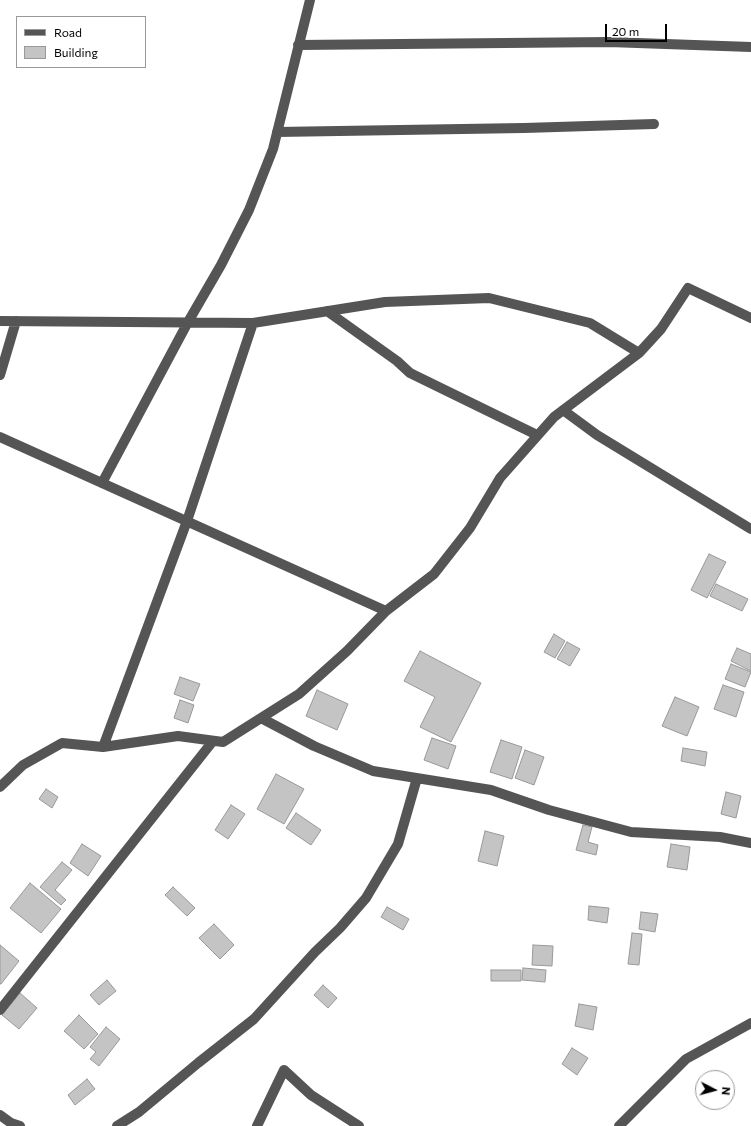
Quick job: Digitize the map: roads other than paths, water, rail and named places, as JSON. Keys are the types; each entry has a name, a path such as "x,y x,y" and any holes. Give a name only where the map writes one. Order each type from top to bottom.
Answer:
{"street":[{"path":"102,483 188,322 221,265 249,210 273,149 310,0"},
{"path":"298,45 609,42 751,47"},
{"path":"277,132 516,129 654,124"},
{"path":"0,787 23,765 62,743 103,747 178,736 223,742 298,694 347,651 386,611 434,574 470,528 500,478 537,436 554,417 639,353 661,329 688,288 751,318"},
{"path":"0,321 253,323 385,302 489,298 590,323 639,353"},
{"path":"327,311 397,361 410,373 537,436"},
{"path":"0,375 16,321"},
{"path":"103,747 187,521 253,323"},
{"path":"563,410 597,434 751,529"},
{"path":"0,437 386,611"},
{"path":"261,718 314,746 373,771 491,790 550,810 631,832 720,837 751,843"},
{"path":"0,1010 213,741"},
{"path":"117,1126 139,1112 254,1019 315,952 340,928 366,898 398,844 417,778"},
{"path":"619,1126 686,1059 751,1023"},
{"path":"257,1126 284,1070 310,1095 359,1126"},
{"path":"0,1114 11,1123 20,1126"}]}
